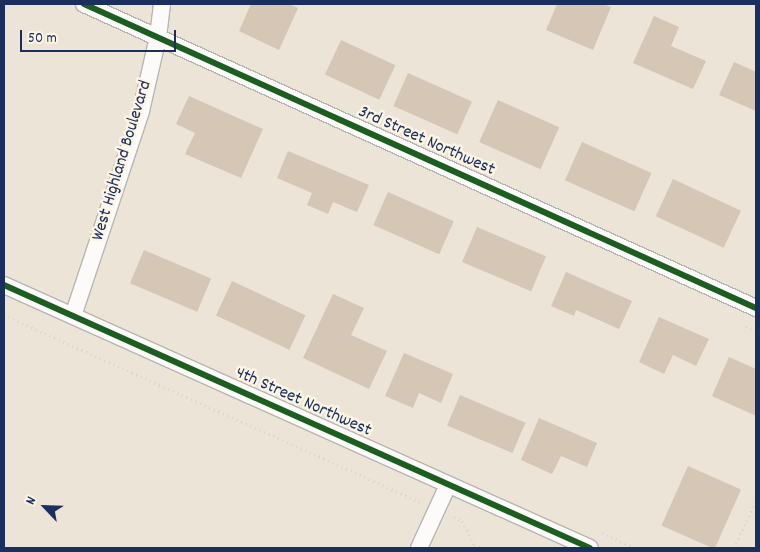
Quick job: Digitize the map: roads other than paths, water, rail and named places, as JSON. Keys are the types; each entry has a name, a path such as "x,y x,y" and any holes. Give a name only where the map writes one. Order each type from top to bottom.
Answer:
{"street":[{"name":"3rd Street Northwest","path":"84,4 756,308"},
{"name":"West Highland Boulevard","path":"73,316 141,111 158,37 162,4"},
{"name":"4th Street Northwest","path":"4,285 590,548"},
{"path":"419,548 448,484"}]}
